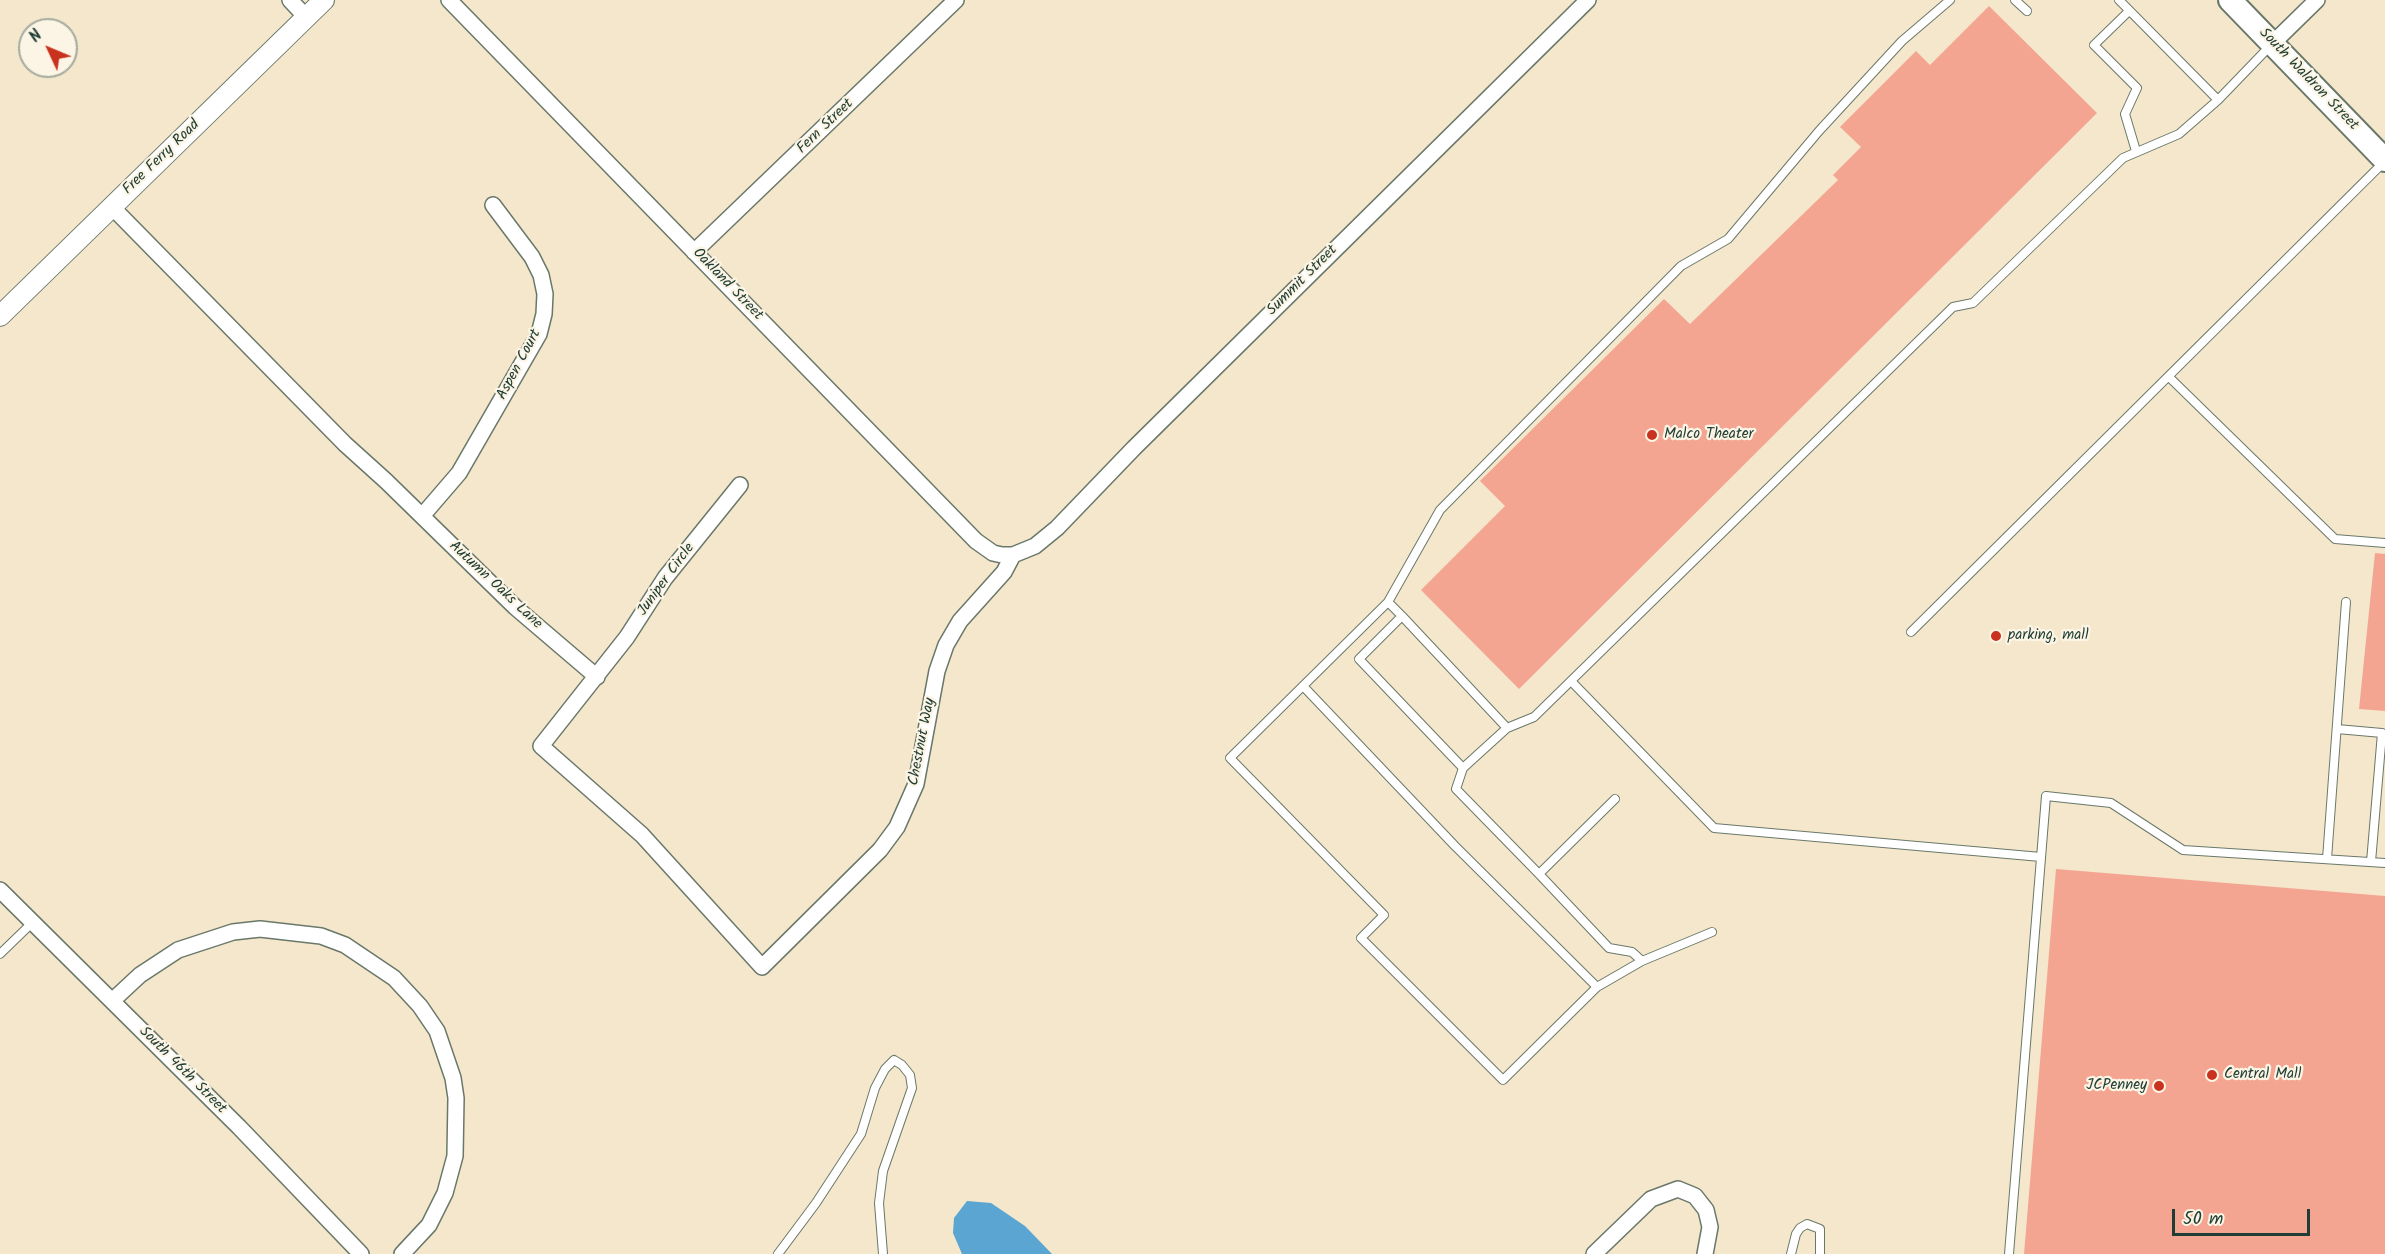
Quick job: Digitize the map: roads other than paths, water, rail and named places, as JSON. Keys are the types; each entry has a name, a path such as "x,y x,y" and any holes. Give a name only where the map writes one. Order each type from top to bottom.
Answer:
{"main road":[{"name":"South Waldron Street","path":"2230,0 2385,160"}],"street":[{"path":"291,0 306,17"},
{"name":"Free Ferry Road","path":"0,316 324,0"},
{"name":"Oakland Street","path":"449,0 976,541 993,553 1013,555"},
{"name":"Fern Street","path":"694,252 956,0"},
{"name":"Summit Street","path":"1013,555 1035,546 1057,528 1142,440 1588,0"},
{"path":"2273,43 2317,0"},
{"name":"Aspen Court","path":"422,516 459,473 539,334 544,314 545,294 541,275 532,257 493,205"},
{"name":"Autumn Oaks Lane","path":"112,207 345,444 515,607 597,677"},
{"name":"Juniper Circle","path":"597,677 627,637 665,578 740,485"},
{"name":"Chestnut Way","path":"597,677 541,746 665,859 762,968 880,850 897,827 916,784 937,671 946,645 960,621 1004,572 1013,555"},
{"name":"South 46th Street","path":"0,890 361,1254"},
{"path":"112,1001 140,975 178,950 233,932 260,929 321,936 345,945 394,978 420,1006 436,1031 453,1078 456,1098 455,1156 445,1193 429,1225 402,1254"},
{"path":"1594,1254 1651,1198 1665,1192 1684,1190 1695,1196 1706,1210 1710,1227 1705,1254"}],"lane":[{"path":"1712,932 1642,961 1597,987 1503,1080 1361,938 1384,915 1230,758 1388,602 1440,510 1682,266 1728,239 1819,131 1902,41 1950,0"},
{"path":"2015,0 2027,11"},
{"path":"2119,0 2217,100"},
{"path":"2129,11 2094,45 2137,88 2125,114 2136,151"},
{"path":"1642,961 1632,952 1609,948 1456,789 1463,768 1507,728 1534,717 1953,307 1973,303 2123,158 2179,134 2217,100 2273,43"},
{"path":"1911,632 2385,160"},
{"path":"2169,377 2335,539 2385,543"},
{"path":"1388,602 1507,728"},
{"path":"2327,859 2346,602"},
{"path":"1402,616 1359,659 1463,768"},
{"path":"1571,681 1714,828 2041,857"},
{"path":"1303,686 1455,846 1597,987"},
{"path":"2337,729 2384,733 2371,862"},
{"path":"2009,1254 2046,796 2111,803 2183,850 2385,863"},
{"path":"1539,874 1616,799"},
{"path":"0,954 33,922"},
{"path":"778,1254 816,1203 861,1134 875,1088 885,1069 894,1060 902,1065 910,1075 912,1088 883,1171 879,1203 883,1254"},
{"path":"1791,1254 1796,1234 1807,1224 1820,1229 1820,1254"}],"water":[{"path":"967,1201 991,1203 1025,1226 1052,1254 962,1254 953,1233 954,1218"}],"place":[{"name":"Malco Theater","path":"1652,435"},
{"name":"parking, mall","path":"1996,636"},
{"name":"Central Mall","path":"2212,1075"},
{"name":"JCPenney","path":"2159,1086"}]}
